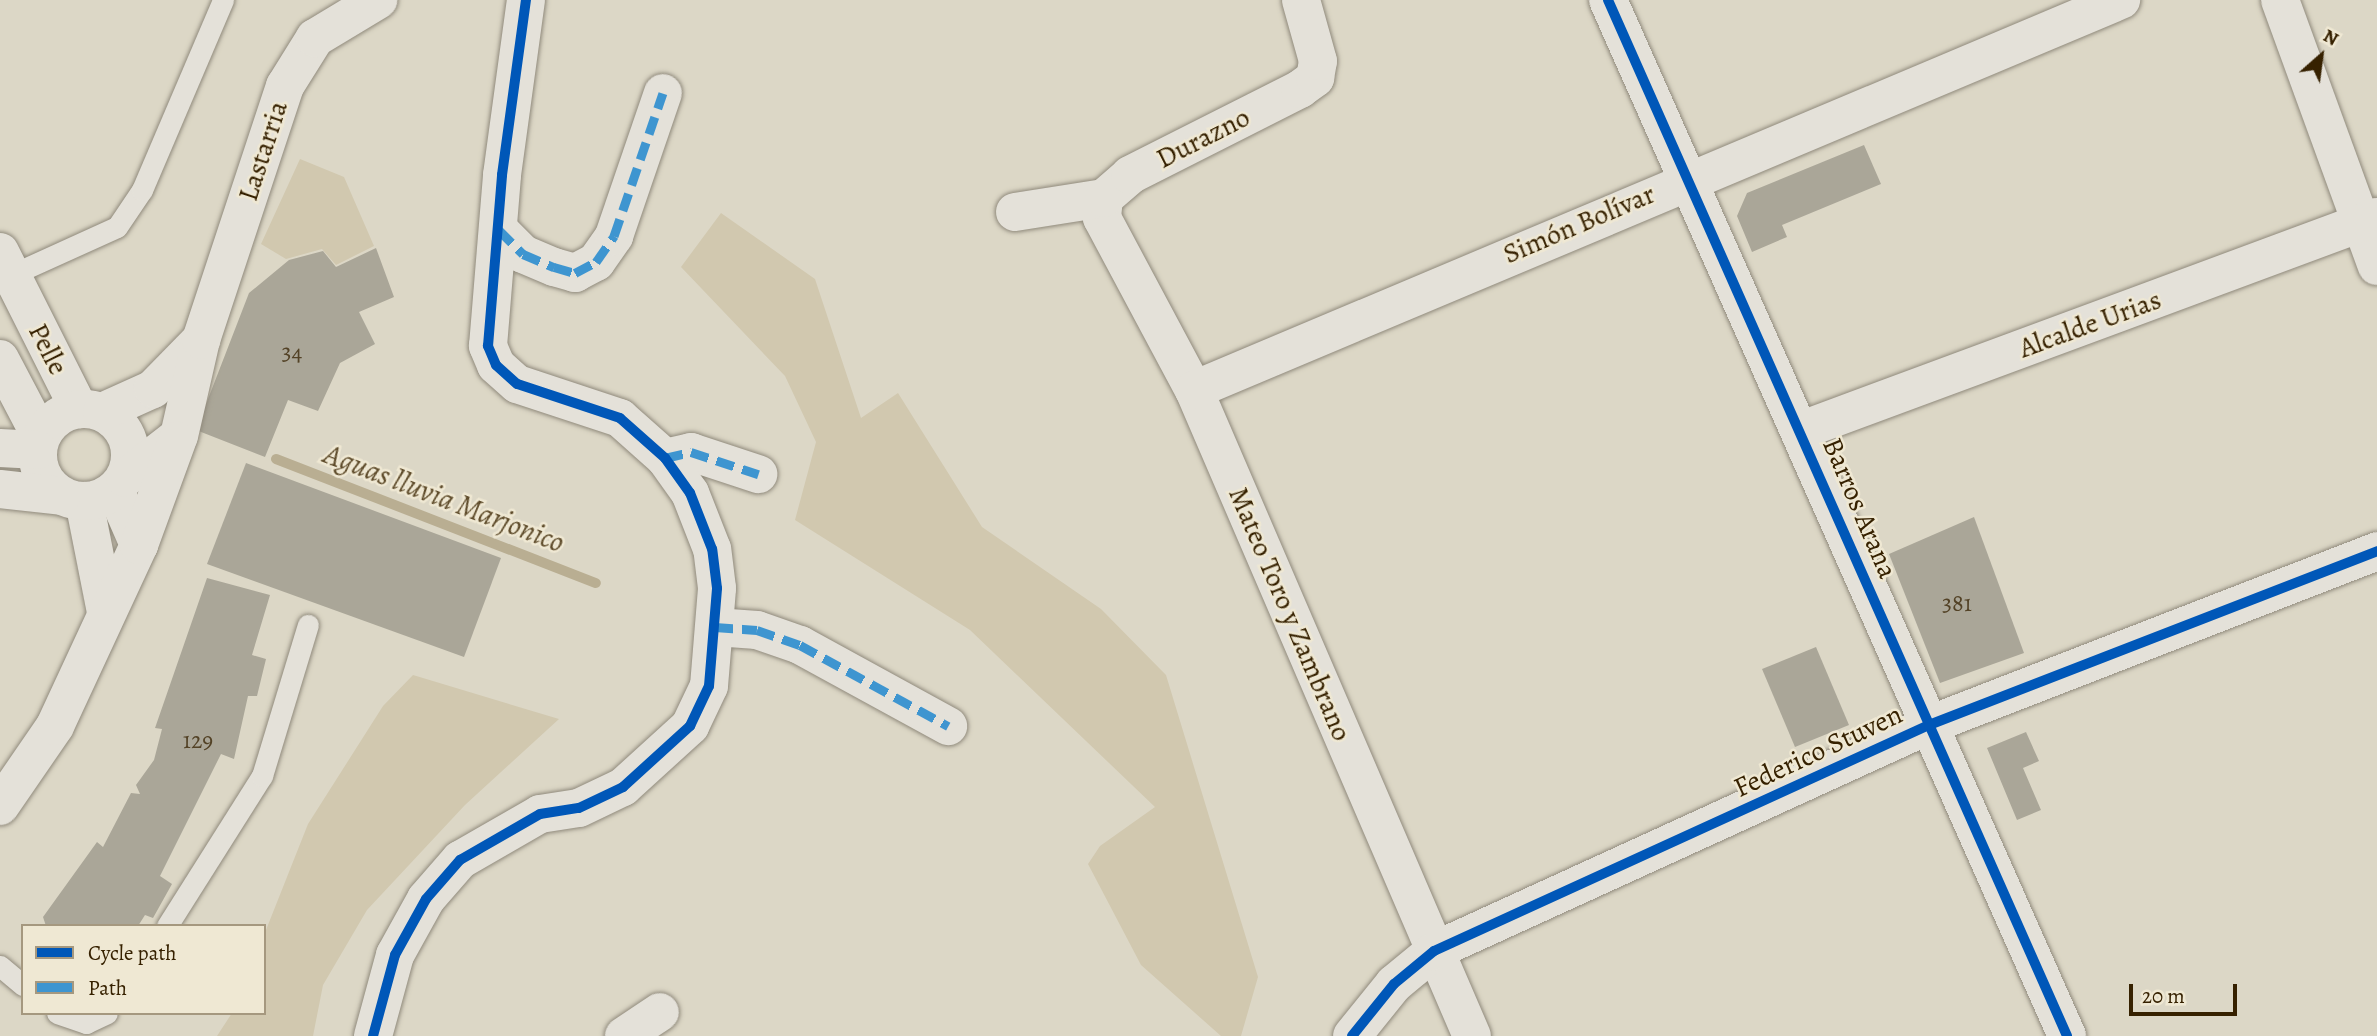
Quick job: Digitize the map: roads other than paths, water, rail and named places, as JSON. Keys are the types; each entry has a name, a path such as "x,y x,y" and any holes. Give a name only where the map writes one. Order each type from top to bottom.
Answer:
{"street":[{"name":"Lastarria","path":"0,806 55,726 139,545 179,436 201,340 285,86 315,38 378,0"},
{"path":"373,1036 395,955 426,899 460,860 501,833 590,803 656,761 690,726 709,686 715,627 712,549 690,493 665,458 620,418 517,384 496,365 488,346 526,0"},
{"name":"Durazno","path":"1104,198 1130,174 1315,78 1318,61 1301,0"},
{"name":"Barros Arana","path":"1608,0 1684,179 1802,430 2067,1036"},
{"name":"Simón Bolívar","path":"1194,390 1684,179 2121,0"},
{"path":"2280,0 2369,221 2377,266"},
{"path":"499,230 523,254 554,267 575,273 597,262 614,236 663,93"},
{"path":"1015,212 1104,198"},
{"name":"Mateo Toro y Zambrano","path":"1104,198 1102,218 1194,390 1472,1036"},
{"name":"Alcalde Urias","path":"1802,430 2369,221"},
{"name":"Pelle","path":"5,264 90,410"},
{"name":"Lastarria","path":"90,410 153,389 201,340"},
{"name":"Pelle","path":"0,359 39,444"},
{"path":"106,612 96,491 130,455 125,433 90,410 50,424 39,444 39,468 96,491 139,545"},
{"path":"0,489 96,491 179,436"},
{"path":"0,448 39,444"},
{"path":"665,458 691,452 758,474"},
{"name":"Federico Stuven","path":"1352,1036 1394,984 1434,951 1929,725 2377,551"},
{"path":"715,627 757,630 800,645 948,726"},
{"path":"624,1036 660,1012"}],"lane":[{"path":"5,264 117,227 142,190 223,0"},
{"path":"168,924 262,776 308,625"},
{"path":"0,967 21,983"},
{"path":"63,1015 86,1023 103,1015"}],"waterway":[{"name":"Aguas lluvia Marjonico","path":"276,459 596,583"}]}
